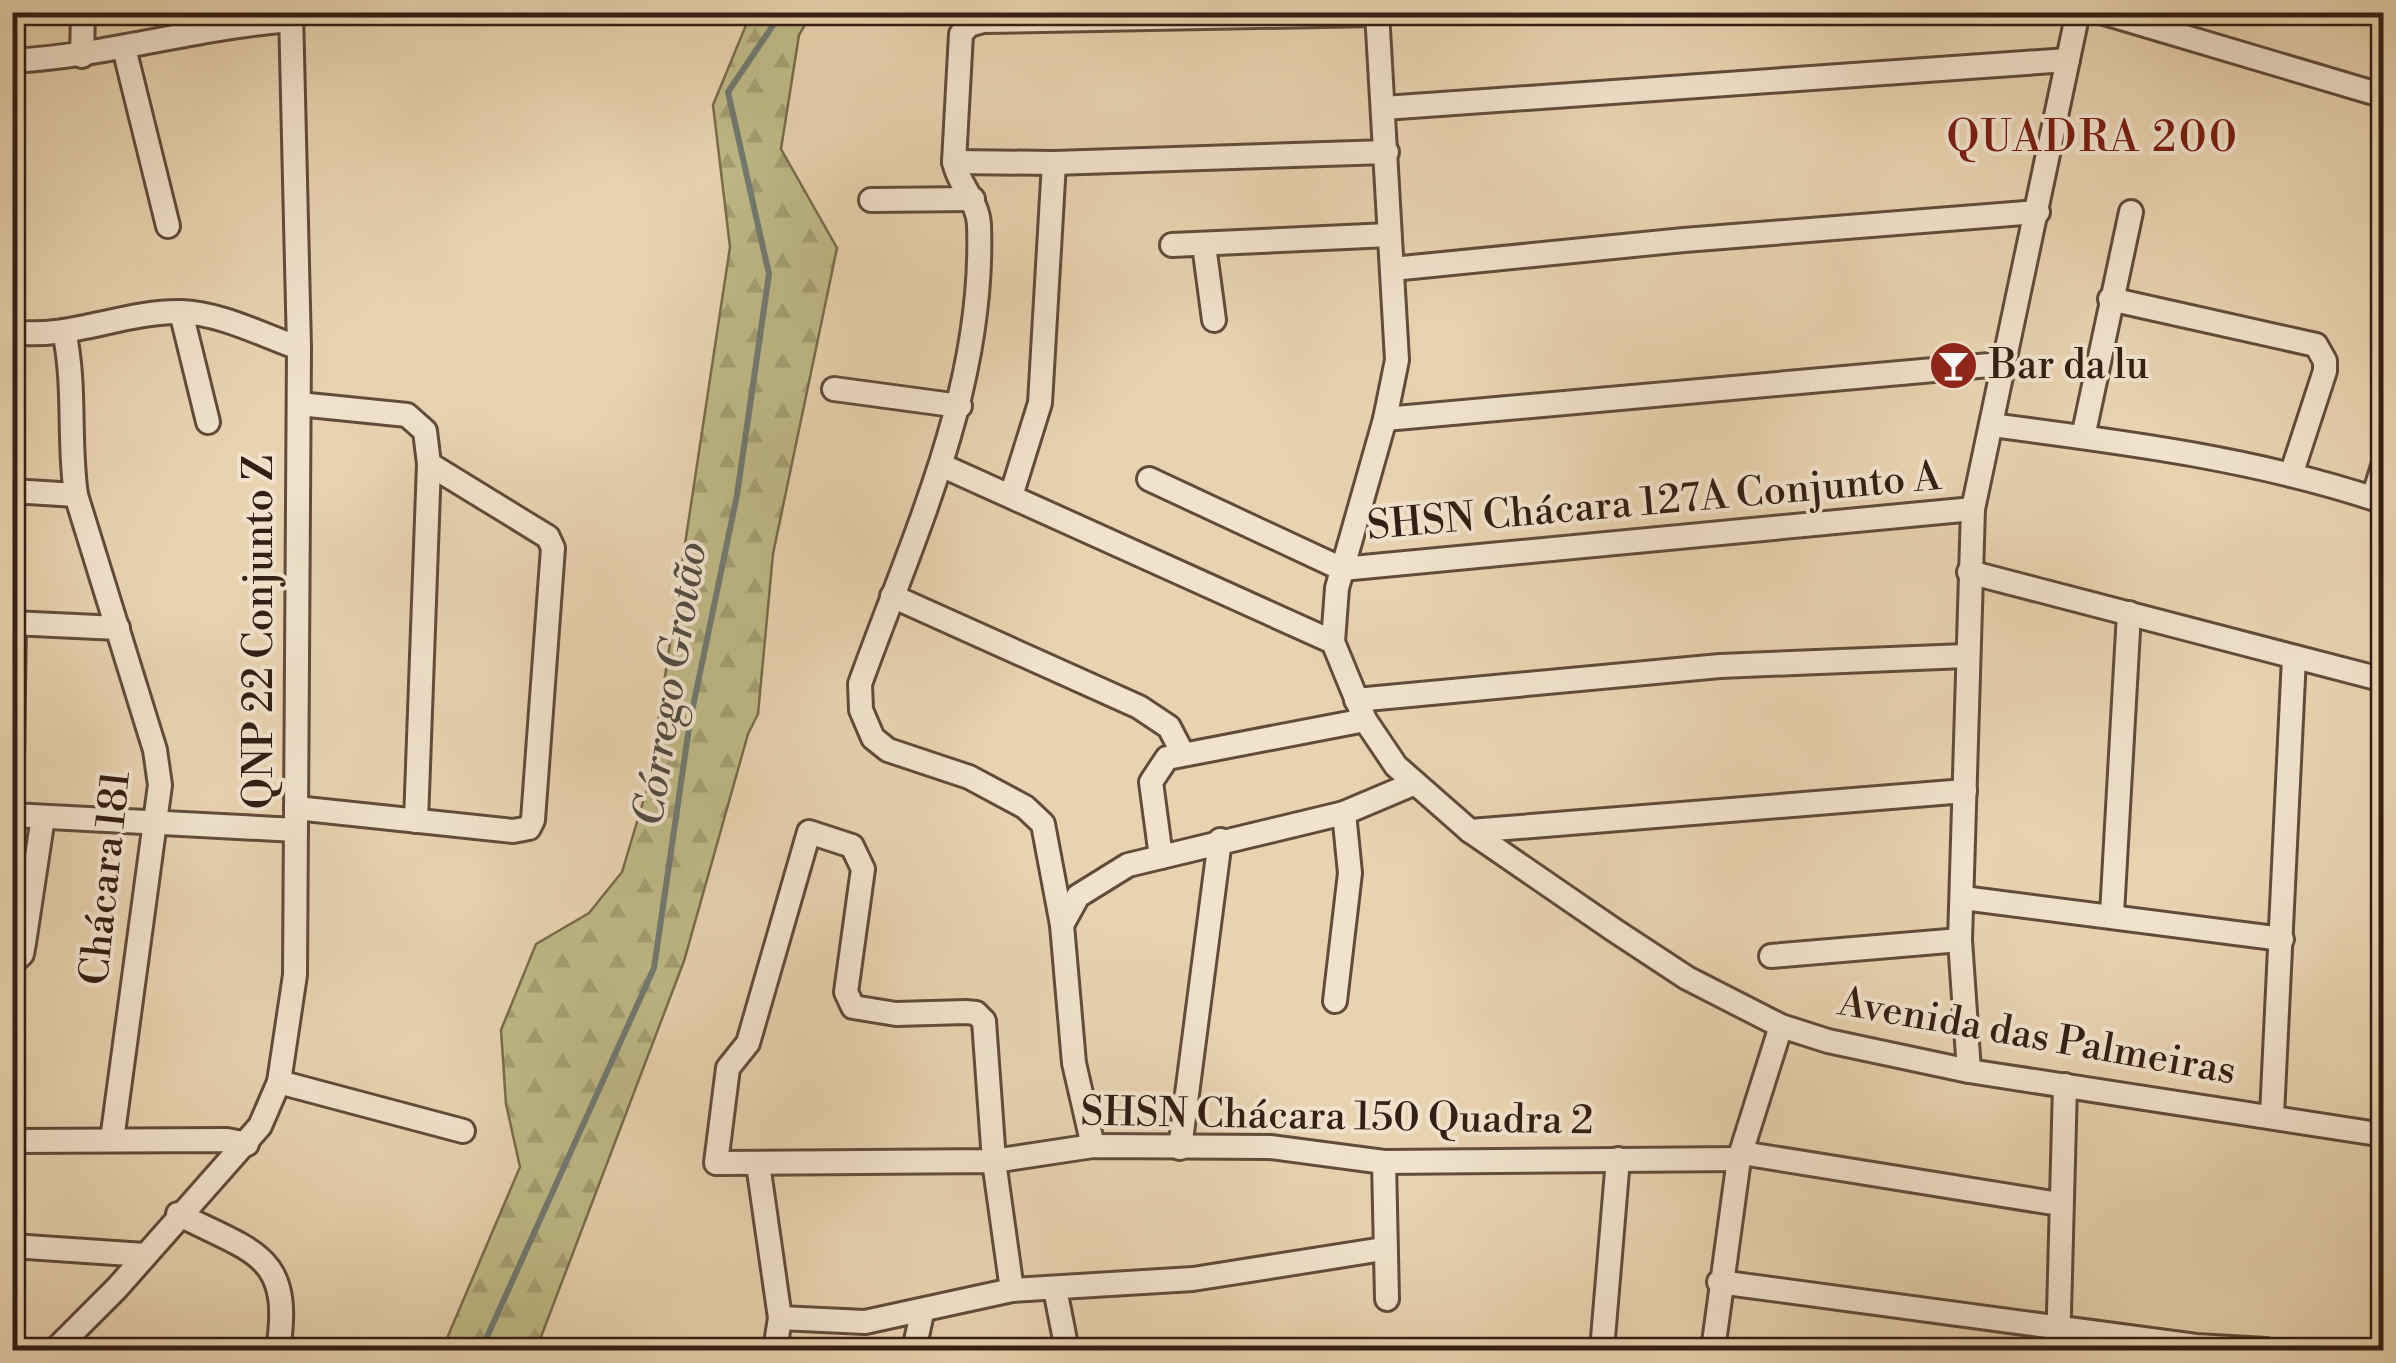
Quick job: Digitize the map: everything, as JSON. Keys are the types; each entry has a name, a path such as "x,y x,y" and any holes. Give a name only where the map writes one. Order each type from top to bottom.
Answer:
{"street":[{"path":"82,56 83,12"},
{"path":"1969,1071 1960,940 1968,572 1973,510 2000,364 2038,212 2078,12"},
{"path":"2100,12 2384,96"},
{"path":"1093,1146 1074,1063 1062,925 1043,824 1025,807 969,778 888,750 873,738 860,710 860,684 943,466 960,406 975,301 979,224 962,182 962,34 968,25 983,21 1378,13"},
{"name":"Avenida das Palmeiras","path":"1378,13 1397,360 1386,419 1342,569 1333,642 1360,710 1396,766 1470,832 1686,978 1781,1026 1828,1041 1969,1071 2384,1135"},
{"path":"12,62 82,56 291,16"},
{"name":"QNP 22 Conjunto Z","path":"55,1350 246,1144 279,1082 295,975 299,348 291,16"},
{"path":"124,48 168,226"},
{"path":"1384,108 2068,60"},
{"path":"871,200 1054,164 1387,152"},
{"path":"1011,496 1040,403 1054,164"},
{"path":"1392,270 1684,240 2038,212"},
{"path":"2084,437 2131,212"},
{"path":"1172,246 1389,235"},
{"path":"1204,245 1214,320"},
{"path":"2110,299 2316,345 2325,361 2325,371 2291,475"},
{"path":"181,312 208,422"},
{"path":"12,332 64,331 181,312 220,320 299,348"},
{"name":"Chácara 181","path":"64,331 72,367 71,459 76,495 155,750 160,786 112,1140"},
{"path":"1386,419 2000,364"},
{"path":"834,388 960,406"},
{"path":"299,404 407,415 425,431 429,464 416,821"},
{"path":"1990,425 2084,437 2291,475 2336,484 2378,500 2384,462"},
{"path":"12,815 158,821 416,821 513,831 528,828 533,820 554,562 548,537 429,464"},
{"path":"943,466 1333,642"},
{"path":"1149,479 1342,569"},
{"path":"12,491 76,495"},
{"name":"SHSN Chácara 127A Conjunto A","path":"1342,569 1973,510"},
{"path":"1968,572 2384,680"},
{"path":"892,596 1139,707 1168,727 1182,752"},
{"path":"2112,914 2130,613"},
{"path":"12,758 13,623 118,628"},
{"path":"1161,857 1151,782 1160,764 1182,752 1360,710 1720,666 1966,656"},
{"path":"2272,1115 2294,657"},
{"path":"1062,925 1078,896 1128,864 1344,813 1415,783"},
{"path":"1470,832 1965,790"},
{"path":"1335,1001 1350,873 1344,813"},
{"path":"12,963 22,954 43,818"},
{"name":"SHSN Chácara 150 Quadra 2","path":"994,1161 984,1021 976,1013 896,1014 853,1007 846,992 863,869 852,846 808,832 748,1043 728,1068 716,1163 994,1161 1093,1146 1270,1147 1384,1162 1741,1156 2058,1204"},
{"path":"1180,1148 1220,840"},
{"path":"1963,898 2112,914 2282,939"},
{"path":"1771,956 1960,940"},
{"path":"1719,1349 1720,1282 1741,1156 1781,1026"},
{"path":"279,1082 463,1131"},
{"path":"2058,1339 2058,1204 2065,1085"},
{"path":"12,1141 246,1144"},
{"path":"1602,1350 1618,1159"},
{"path":"994,1161 1012,1290"},
{"path":"1384,1162 1387,1299"},
{"path":"758,1164 780,1318 775,1350"},
{"path":"178,1214 247,1249 266,1264 282,1286 284,1311 278,1350"},
{"path":"12,1246 146,1255"},
{"path":"780,1318 865,1322 922,1313 1012,1290 1194,1279 1383,1249"},
{"path":"1720,1282 2058,1339 2266,1350"},
{"path":"1055,1289 1067,1350"},
{"path":"914,1350 922,1313"}],"green space":[{"path":"751,13 812,13 799,35 781,149 837,248 773,554 758,714 748,734 684,961 536,1350 442,1350 520,1167 506,1104 501,1030 536,944 589,913 622,872 649,782 730,247 713,105"}],"waterway":[{"name":"Córrego Grotão","path":"481,1350 654,968 690,721 737,495 769,274 728,92 782,12"}],"place":[{"name":"Bar da lu","path":"1954,366"}],"district":[{"name":"QUADRA 200","path":"2093,138"}]}
